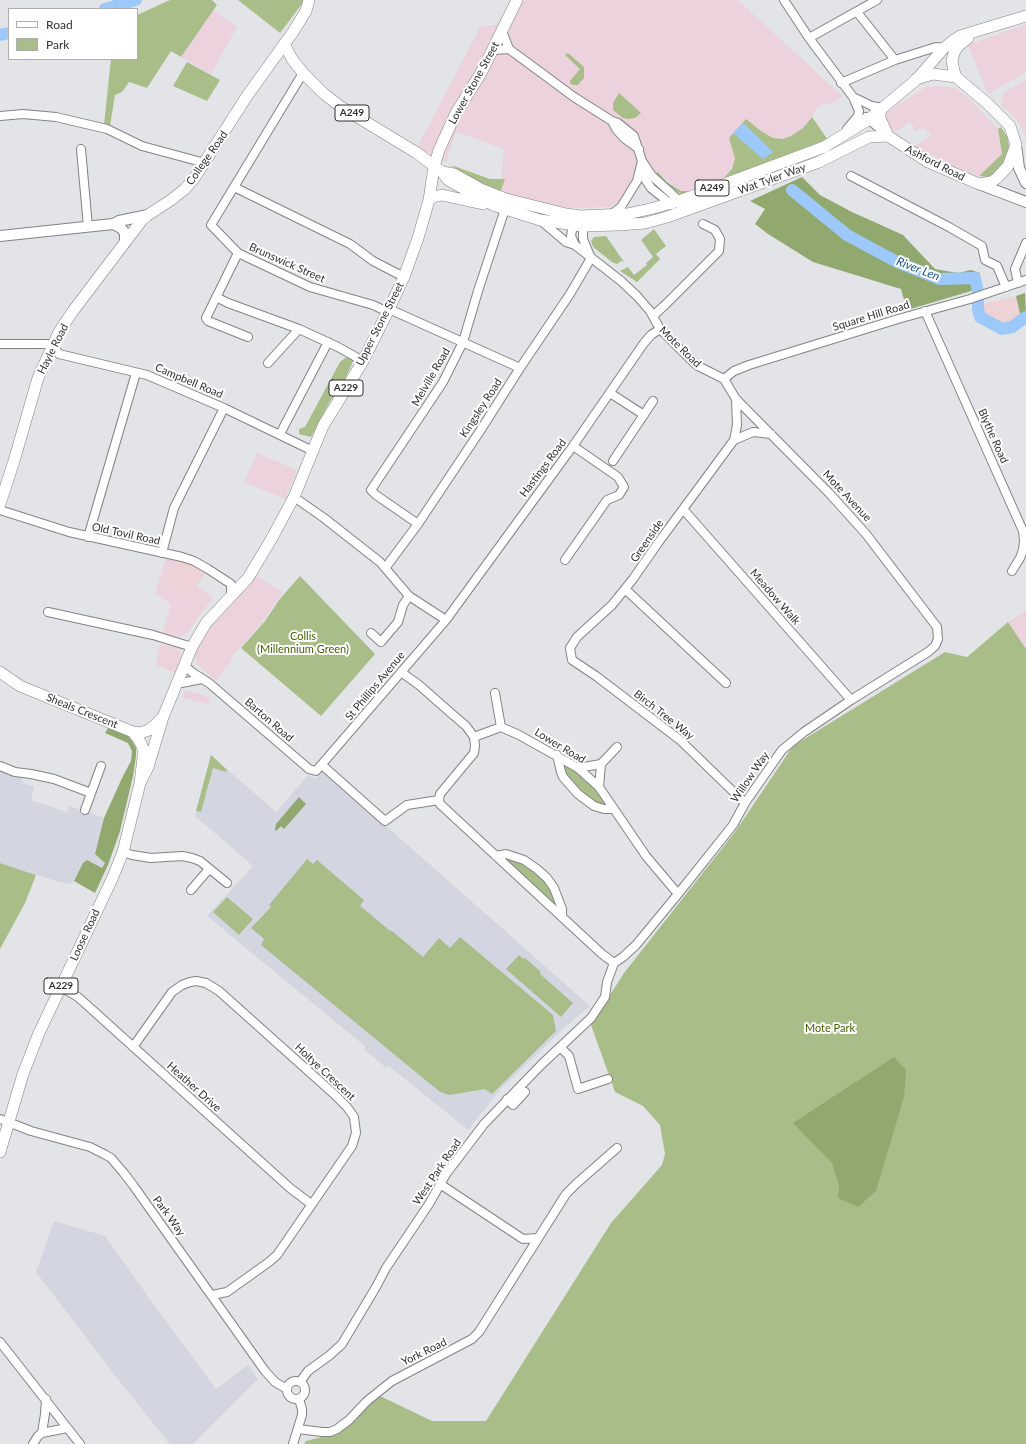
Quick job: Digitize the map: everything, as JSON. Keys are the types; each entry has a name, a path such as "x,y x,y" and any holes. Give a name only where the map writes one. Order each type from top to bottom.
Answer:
{"highway":[{"name":"College Road","path":"148,215 162,207 185,188 205,163 248,96 306,11 309,0"},
{"name":"Lower Stone Street","path":"438,170 437,154 456,113 469,94 517,0"},
{"name":"A249","path":"868,120 916,80 944,48 960,36 1026,16"},
{"name":"A249","path":"956,77 952,61 954,53 962,42 976,32"},
{"name":"A249","path":"284,44 292,59 314,85 341,107 417,153 438,170 454,174 481,189 506,199 566,214 579,222"},
{"path":"916,80 932,74 956,77 1006,122 1012,132 1016,145 1008,166 991,182 979,184"},
{"path":"882,108 880,118 888,136"},
{"name":"Wat Tyler Way","path":"579,222 612,214 638,212 824,147 868,120"},
{"name":"Wat Tyler Way","path":"579,222 619,225 645,223 667,218 819,162 869,136 888,136"},
{"name":"Ashford Road","path":"888,136 928,162 979,184"},
{"name":"Upper Stone Street","path":"231,596 250,574 272,538 294,498 323,426 363,361 388,311 404,277 418,238 438,170"},
{"name":"Mote Road","path":"438,170 448,180 493,205 540,220 579,222"},
{"name":"A249","path":"429,200 433,197 442,195 476,203 493,205"},
{"name":"Hayle Road","path":"0,504 38,378 59,332 139,223 148,215"},
{"name":"Loose Road","path":"140,783 148,766 163,717 192,647 206,623 231,596"},
{"name":"Sheals Crescent","path":"0,672 20,686 133,732"},
{"name":"A229","path":"133,732 140,733 149,730 163,717"},
{"name":"Loose Road","path":"0,1152 4,1121 39,1033 123,852 140,783 143,758 143,748 133,732"}],"main road":[{"path":"1016,145 1019,168 1026,183"},
{"name":"Ashford Road","path":"979,184 1026,202"},
{"name":"College Road","path":"0,236 114,224 119,221 148,215"},
{"path":"114,224 121,228 125,233 125,242"}],"street":[{"name":"Ashford Road","path":"784,0 809,38 853,97 868,120 888,136"},
{"path":"809,38 877,0"},
{"path":"857,12 895,60"},
{"path":"502,31 509,49 574,97 612,121 618,123 634,136 639,149 643,176 651,188 675,199 681,212"},
{"path":"841,82 895,60 936,47 944,48"},
{"path":"492,50 509,49"},
{"path":"303,73 234,187 350,244 373,261 404,277"},
{"name":"Ashford Road","path":"853,97 872,106 882,108"},
{"path":"837,138 857,120 859,111 857,105"},
{"path":"0,116 23,114 56,117 107,129 142,146 205,163"},
{"path":"612,121 616,129 624,138 639,149"},
{"path":"81,149 88,226"},
{"path":"612,214 621,207 637,181 642,165"},
{"path":"851,176 949,227 982,246 985,260 997,266 1006,287"},
{"name":"Brunswick Street","path":"234,187 211,225 238,253 310,287 373,305 463,342 520,368"},
{"name":"Melville Road","path":"418,524 371,490 443,382 463,342 478,291 506,209"},
{"name":"Mote Road","path":"540,220 566,242 575,245 628,287 653,316 660,329 698,366 724,379"},
{"path":"575,245 571,236 579,222"},
{"name":"Mote Road","path":"579,222 583,239 591,258"},
{"path":"653,316 720,251 720,239 715,230 703,224"},
{"path":"1022,281 1015,269 1026,243"},
{"path":"238,253 207,314 207,320 248,337"},
{"name":"Kingsley Road","path":"386,567 418,524 570,294 591,258"},
{"name":"Square Hill Road","path":"724,379 734,372 749,365 925,311 970,299 1022,281"},
{"path":"216,297 228,303 299,329 328,342 363,361"},
{"name":"Blythe Road","path":"925,311 1023,531 1023,550 1012,571"},
{"path":"268,363 299,329"},
{"name":"Hastings Road","path":"445,621 573,446 644,343 660,329"},
{"path":"280,434 328,342"},
{"path":"0,344 47,344 53,346"},
{"name":"Campbell Road","path":"53,346 59,354 147,375 224,408 313,451"},
{"path":"88,537 136,373"},
{"name":"Mote Avenue","path":"724,379 736,399 829,493 866,534 937,627 938,639"},
{"path":"610,393 644,415"},
{"name":"Greenside","path":"570,648 577,637 612,605 625,590 734,440 737,425 736,399"},
{"path":"614,461 653,401"},
{"path":"162,553 174,508 224,408"},
{"path":"734,440 753,432 771,434"},
{"path":"565,560 607,500 619,496 624,487 618,477 573,446"},
{"path":"294,498 351,538 386,567 409,596 445,621"},
{"name":"Meadow Walk","path":"684,509 851,700"},
{"name":"Old Tovil Road","path":"0,510 88,537 194,561 231,584 231,596"},
{"path":"625,590 726,683"},
{"path":"371,633 381,642 398,622 403,605 409,596"},
{"path":"48,612 153,635 192,647"},
{"name":"St Phillips Avenue","path":"322,765 445,621"},
{"name":"Willow Way","path":"614,963 636,945 733,825 744,804 782,750 804,732 851,700 928,652 935,646 938,639"},
{"name":"Birch Tree Way","path":"570,648 572,660 596,676 680,740 744,804"},
{"name":"Barton Road","path":"184,665 223,695 309,770 316,771 322,765"},
{"path":"401,672 419,685 466,726 474,737 474,753 440,794 440,804 614,963"},
{"path":"176,684 202,679"},
{"path":"474,737 501,727 495,693"},
{"name":"Lower Road","path":"501,727 519,734 578,768 599,787 646,856 678,894"},
{"path":"578,768 601,764 617,748"},
{"path":"557,756 563,777 578,794 594,806 614,809"},
{"path":"599,787 601,764"},
{"path":"322,765 385,822 407,805 439,800"},
{"path":"0,766 15,772 54,779 91,793"},
{"path":"85,810 101,766"},
{"path":"123,852 152,858 182,856 192,858 200,861 227,883"},
{"path":"496,856 506,854 524,860 547,878 554,888 562,909 562,917"},
{"path":"191,890 209,869"},
{"name":"West Park Road","path":"300,1382 308,1371 342,1344 386,1268 429,1204 440,1184 484,1124 507,1098 591,1018 605,997 607,982 614,963"},
{"name":"Holtye Crescent","path":"133,1047 172,992 182,985 193,981 210,984 342,1102 354,1117 356,1128 354,1142 277,1255 227,1292 212,1295"},
{"name":"Heather Drive","path":"61,987 78,997 290,1188 312,1204"},
{"path":"560,1047 569,1056 578,1089 608,1079"},
{"path":"507,1098 513,1105 525,1092"},
{"name":"Park Way","path":"4,1121 31,1131 90,1147 111,1158 123,1172 270,1377 287,1390"},
{"name":"York Road","path":"298,1429 330,1432 338,1429 367,1401 392,1381 472,1340 479,1332 566,1194 617,1148"},
{"path":"440,1184 523,1239 538,1238"},
{"path":"523,1239 526,1248 529,1251"},
{"path":"221,1308 227,1292"},
{"path":"0,1342 80,1444"},
{"path":"293,1444 302,1410 300,1399 305,1390 304,1385 300,1382 291,1382 288,1385 287,1394 291,1398 300,1399"},
{"path":"42,1433 46,1399"},
{"path":"33,1444 42,1433 67,1428"}],"shaded area":[{"path":"512,0 738,0 842,96 829,106 826,102 816,109 812,117 803,128 723,179 691,191 681,191 658,172 610,207 569,208 499,195 504,149 456,132 446,162 417,148 480,27 496,25"},
{"path":"214,10 237,27 211,74 181,57"},
{"path":"1026,24 1026,72 988,94 968,45"},
{"path":"1026,80 1026,146 1025,135 1015,117 1001,105 1003,93"},
{"path":"938,86 955,88 967,97 998,129 1002,154 979,176 964,171 914,147 931,135 924,128 915,131 910,122 895,132 883,120 887,112 926,87"},
{"path":"1016,296 1021,318 1003,326 983,312 980,305"},
{"path":"257,453 297,470 285,499 244,482"},
{"path":"166,558 176,561 178,558 207,571 197,585 213,598 189,631 180,637 162,633 171,604 155,594"},
{"path":"178,558 207,571 189,596 165,583"},
{"path":"253,574 283,592 261,624 231,658 232,660 216,680 198,665 195,658 195,650 203,640 200,637"},
{"path":"1026,611 1026,649 1008,622"},
{"path":"160,644 177,648 180,651 181,656 175,673 156,665"},
{"path":"185,690 209,697 208,704 183,698"},
{"path":"211,755 276,812 308,775 316,779 324,771 590,1006 563,1029 501,1089 468,1130 389,1066 385,1067 364,1049 366,1047 207,916 253,866 195,816"},
{"path":"0,770 21,778 23,783 34,787 31,800 67,812 70,806 104,818 95,854 105,863 102,868 92,862 83,863 72,884 59,882 0,863"},
{"path":"54,1221 105,1236 216,1389 248,1365 258,1379 193,1444 170,1444 117,1378 36,1272"}],"green space":[{"path":"170,0 212,0 217,5 181,57 171,51 147,88 129,82 122,92 115,95 110,126 104,125 111,60 138,60 138,15"},
{"path":"238,0 305,0 280,33"},
{"path":"568,53 584,67 584,78 578,85 573,85 570,83 580,69 565,55"},
{"path":"187,62 220,80 207,101 173,86"},
{"path":"619,93 641,113 635,118 629,119 623,118 613,110 613,103"},
{"path":"812,117 828,140 686,195 670,188 655,173 658,172 667,182 681,191 691,191 723,179 732,169 735,158 729,138 746,119 773,138 783,139 791,136 803,128"},
{"path":"1001,127 1008,138 1009,150 1006,160 997,172 989,177 979,176 1002,154 998,129"},
{"path":"451,165 490,179 505,179 499,195 477,185"},
{"path":"802,177 820,195 852,212 903,235 935,269 958,273 971,270 980,273 978,289 907,310 901,289 813,262 768,234 755,224 765,209 750,201"},
{"path":"654,229 666,246 656,254 660,259 637,282 620,271 628,267 634,275 647,265 646,263 653,257 641,240"},
{"path":"606,236 624,262 621,261 617,264 612,262 593,247 591,241 594,237"},
{"path":"1025,293 1026,315 1021,318 1016,296"},
{"path":"348,356 354,359 351,366 344,381 329,403 311,437 299,434 299,429 305,427 340,362"},
{"name":"Collis (Millennium Green)","path":"300,576 375,654 321,716 241,648 265,621 279,600"},
{"name":"Mote Park","path":"1008,622 1026,649 1026,1444 304,1444 306,1441 340,1432 380,1396 432,1421 486,1421 611,1223 662,1165 665,1154 660,1125 643,1106 615,1092 591,1025 624,973 735,832 793,746 945,652 967,657"},
{"path":"108,728 128,736 136,748 136,756 133,776 120,831 108,865 95,893 74,881 83,863 87,860 102,868 105,863 95,854 104,818 131,761 132,751 128,743 105,733"},
{"path":"211,755 227,770 226,772 213,768 201,812 196,811"},
{"path":"562,764 578,772 590,783 605,802 604,804 602,805 591,799 577,788 567,775"},
{"path":"299,797 306,804 284,829 281,826 276,831 276,824"},
{"path":"508,857 532,868 549,885 556,905 548,898 546,899 506,860"},
{"path":"307,859 313,864 317,860 364,900 360,906 423,957 439,938 450,948 460,937 553,1015 556,1031 492,1094 485,1089 449,1095 440,1092 261,945 264,939 251,928 271,907 269,905"},
{"path":"0,863 36,875 25,903 0,949"},
{"path":"227,897 253,919 239,935 213,912"},
{"path":"519,955 523,959 525,958 541,972 540,974 573,1003 561,1017 506,969"},
{"path":"894,1057 906,1070 904,1097 876,1191 858,1207 838,1198 839,1185 832,1163 793,1123"}],"water":[{"path":"743,123 773,152 763,159 733,133"}],"waterway":[{"path":"108,8 136,0"},
{"path":"0,35 8,33"},
{"name":"River Len","path":"792,190 847,235 897,262 939,279 975,278 980,317 1002,329 1012,327 1026,317"}]}
